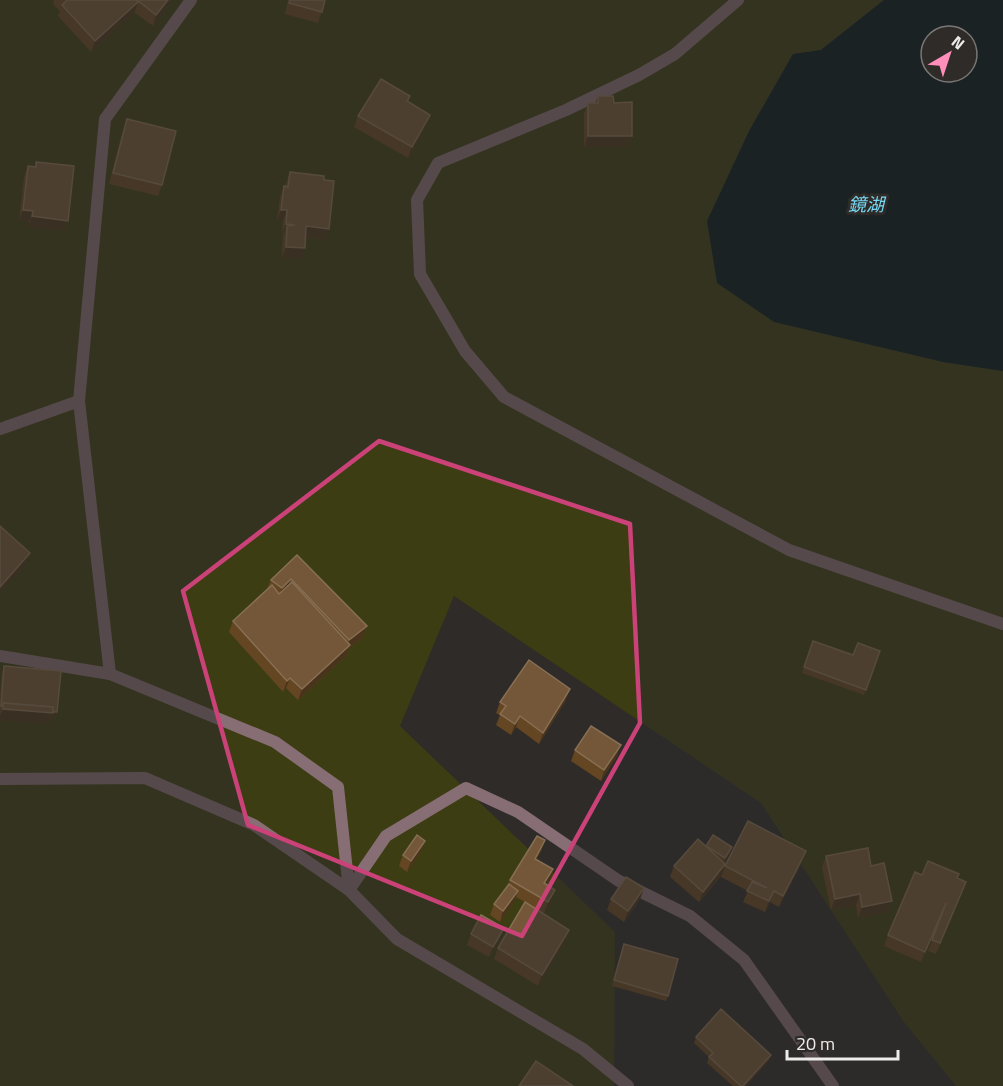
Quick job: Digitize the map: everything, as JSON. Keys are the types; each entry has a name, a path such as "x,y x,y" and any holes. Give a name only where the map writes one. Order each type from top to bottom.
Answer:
{"street":[{"path":"110,674 79,401 105,119 191,0"},
{"path":"738,0 675,54 639,75 566,110 438,163 417,200 420,274 465,351 504,397 789,550 1003,624"},
{"path":"0,429 79,401"},
{"path":"0,656 110,674 275,742 338,787 348,890"},
{"path":"0,779 145,778 254,825 348,890 397,939 583,1049 628,1086"},
{"path":"348,890 386,836 466,788 518,812 620,881 690,916 744,960 833,1086"}],"highlighted area":[{"path":"379,441 630,524 640,723 522,936 248,825 183,591"}],"shaded area":[{"path":"0,0 884,0 821,50 793,55 943,362 1003,371 1003,1086 956,1086 904,1022 761,803 454,596 400,726 615,932 614,1086 0,1086"}],"water":[{"name":"鏡湖","path":"884,0 1003,0 1003,371 943,362 774,322 717,283 707,221 749,131 793,54 821,50"}],"building":[{"path":"67,0 136,0 138,2 95,41 62,5"},
{"path":"137,0 168,0 156,15"},
{"path":"290,0 325,0 322,12 289,3"},
{"path":"381,79 410,96 407,101 430,115 412,147 358,116"},
{"path":"598,96 613,96 614,103 632,102 632,136 588,136 588,103 598,103"},
{"path":"127,119 176,131 162,185 113,173"},
{"path":"36,162 74,166 68,221 32,216 33,211 23,210 28,166 36,167"},
{"path":"290,172 324,176 324,180 334,181 329,229 306,226 305,248 286,247 287,226 295,225 286,224 287,210 281,210 284,186 288,187"},
{"path":"0,526 30,553 0,587"},
{"path":"297,555 367,626 349,640 291,579 282,588 271,580"},
{"path":"292,582 350,645 302,689 290,678 287,681 233,621 272,585 279,594"},
{"path":"813,641 853,655 858,643 880,651 866,690 804,667"},
{"path":"529,660 570,689 543,733 520,716 515,724 500,714 506,706 500,702"},
{"path":"4,666 61,671 57,712 53,712 53,707 3,703 1,707"},
{"path":"3,703 53,707 53,713 3,709"},
{"path":"591,726 621,745 604,770 575,750"},
{"path":"748,821 806,851 783,896 774,891 769,901 747,891 752,882 767,888 725,866"},
{"path":"417,835 425,841 411,861 403,855"},
{"path":"713,835 732,847 725,858 706,846"},
{"path":"537,836 545,840 535,859 553,869 544,883 555,890 548,902 510,880"},
{"path":"698,839 725,864 703,892 674,866"},
{"path":"868,848 871,866 884,863 892,901 862,907 860,894 835,899 826,856"},
{"path":"928,861 959,874 957,878 966,882 940,943 932,940 946,903 925,952 888,935 915,872 922,875"},
{"path":"626,877 644,888 628,911 611,899"},
{"path":"509,884 518,891 503,911 494,904"},
{"path":"525,902 569,930 542,975 498,948"},
{"path":"481,915 504,928 493,947 471,934"},
{"path":"624,944 678,959 668,996 614,980"},
{"path":"721,1009 771,1055 743,1086 709,1057 713,1053 696,1037"},
{"path":"536,1061 573,1086 519,1086"}]}
